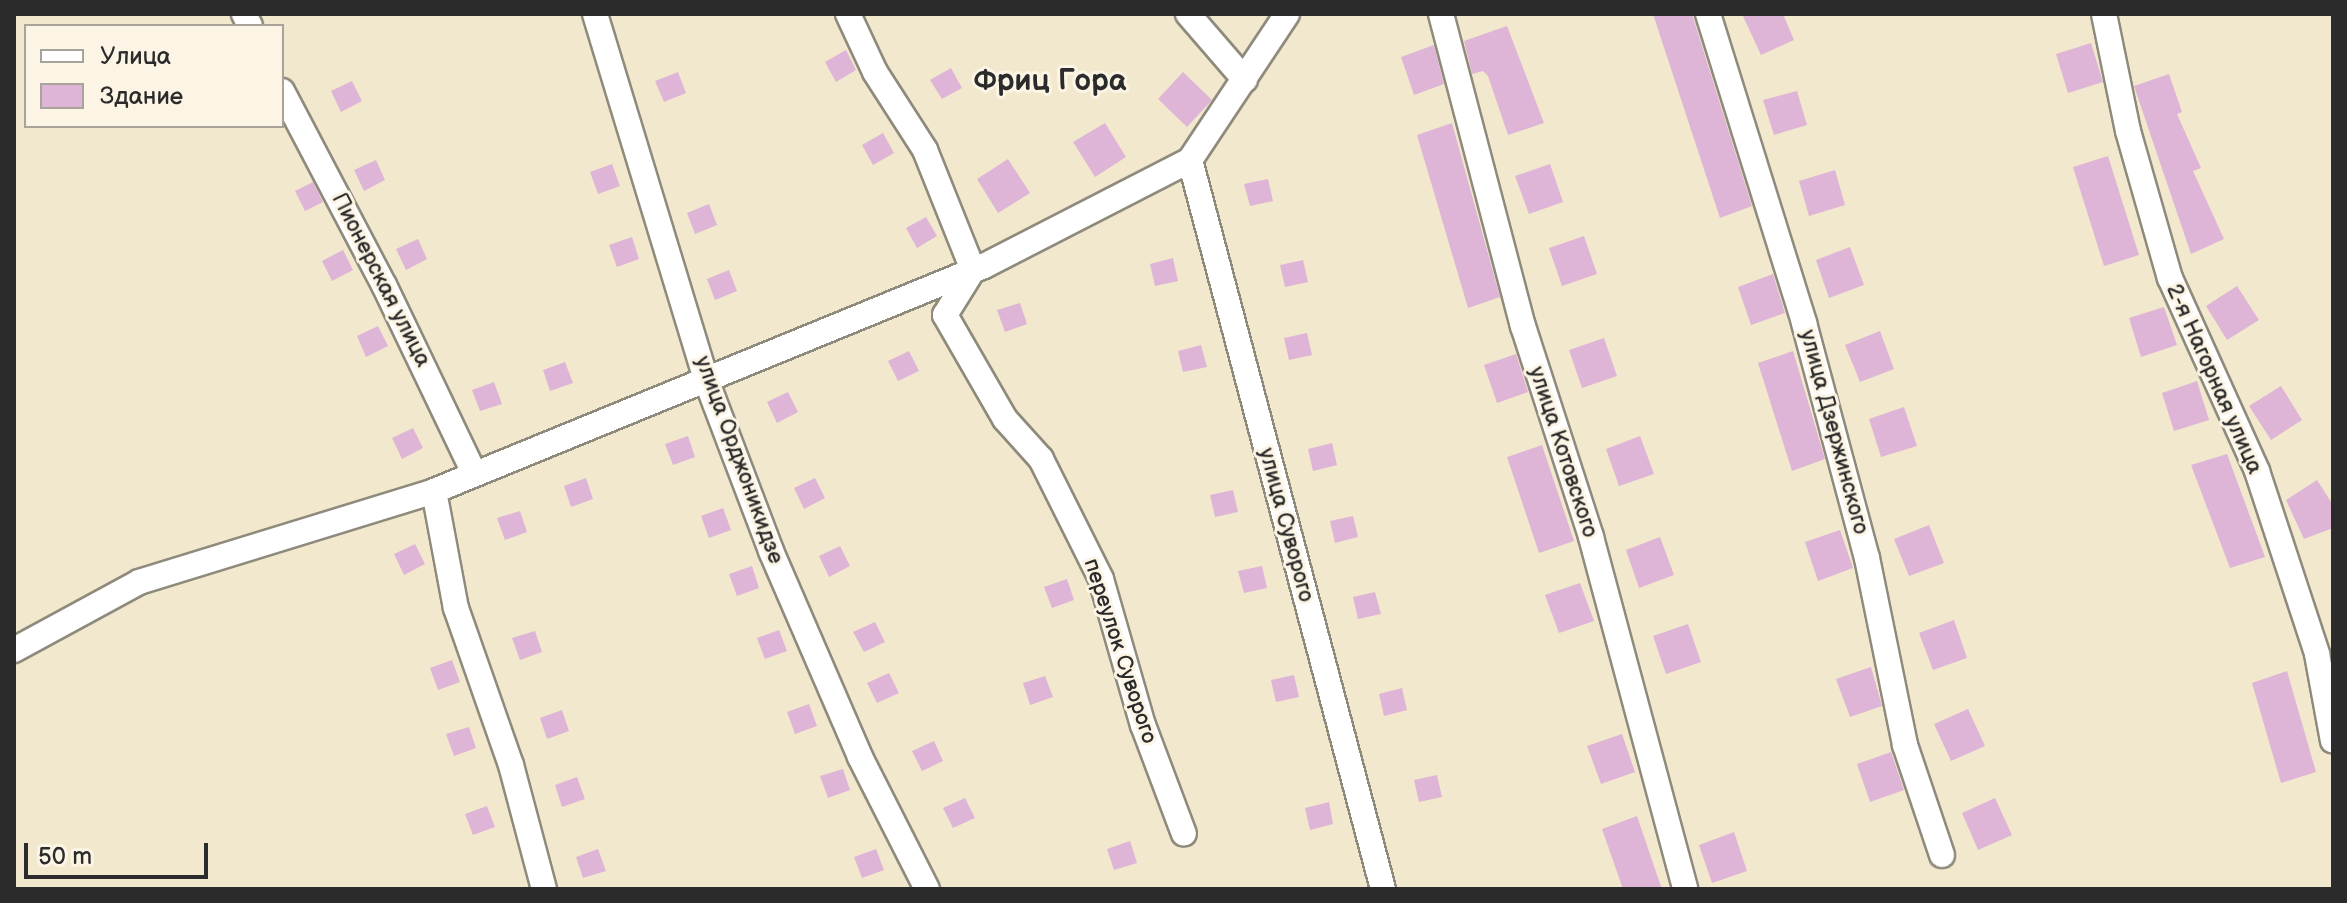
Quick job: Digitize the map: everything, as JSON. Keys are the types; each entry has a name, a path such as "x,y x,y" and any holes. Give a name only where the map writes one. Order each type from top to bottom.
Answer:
{"street":[{"name":"улица Орджоникидзе","path":"595,14 705,377 771,551 854,744 927,889"},
{"path":"848,14 875,72 925,150 973,270"},
{"path":"1188,14 1245,80"},
{"path":"14,650 139,582 434,491 473,471 973,270 1190,160 1287,14"},
{"name":"улица Котовского","path":"1441,14 1523,326 1591,537 1685,889"},
{"name":"улица Дзержинского","path":"1708,14 1804,323 1867,558 1905,745 1942,855"},
{"name":"2-я Нагорная улица","path":"2104,14 2128,131 2170,278 2257,471 2317,654 2333,741"},
{"name":"Пионерская улица","path":"284,95 384,285 473,471"},
{"name":"улица Суворого","path":"1190,160 1383,889"},
{"name":"переулок Суворого","path":"973,270 945,315 1005,419 1041,459 1101,579 1143,725 1184,834"},
{"path":"434,491 456,608 511,765 544,889"}],"building":[{"path":"1653,14 1692,14 1752,206 1720,218"},
{"path":"1742,14 1783,14 1794,40 1761,55"},
{"path":"1507,26 1544,123 1508,135 1488,76 1483,71 1472,74 1464,41"},
{"path":"2091,43 2103,82 2068,93 2056,54"},
{"path":"1434,45 1444,84 1414,95 1401,57"},
{"path":"846,50 856,70 836,82 825,62"},
{"path":"951,68 962,88 942,99 930,80"},
{"path":"678,72 686,93 664,102 655,81"},
{"path":"1183,72 1212,100 1187,127 1158,99"},
{"path":"2169,74 2182,112 2177,114 2201,168 2193,171 2224,239 2191,254 2134,86"},
{"path":"352,81 362,101 341,112 331,91"},
{"path":"1797,91 1807,125 1774,135 1763,100"},
{"path":"1105,123 1126,157 1095,177 1073,142"},
{"path":"1452,123 1500,297 1468,308 1417,135"},
{"path":"883,133 894,153 873,165 862,145"},
{"path":"2108,156 2139,255 2104,266 2073,167"},
{"path":"1008,159 1030,193 998,213 977,179"},
{"path":"376,160 385,180 364,191 354,170"},
{"path":"612,164 620,186 598,194 590,172"},
{"path":"1550,164 1563,202 1529,214 1515,176"},
{"path":"1835,170 1845,205 1809,216 1799,181"},
{"path":"1268,179 1273,201 1250,206 1244,184"},
{"path":"313,182 323,202 305,211 295,191"},
{"path":"709,204 717,225 695,234 687,213"},
{"path":"926,217 937,236 917,248 906,228"},
{"path":"1584,236 1597,274 1562,286 1549,248"},
{"path":"632,237 639,259 617,267 609,245"},
{"path":"418,239 427,259 406,270 396,249"},
{"path":"1850,247 1864,285 1829,298 1816,260"},
{"path":"343,250 353,270 332,281 322,261"},
{"path":"1173,258 1178,281 1155,286 1150,264"},
{"path":"1303,260 1308,282 1285,287 1280,265"},
{"path":"729,270 737,291 715,300 707,279"},
{"path":"1773,274 1785,313 1751,325 1738,287"},
{"path":"2237,286 2259,320 2227,340 2206,306"},
{"path":"1020,303 1027,324 1005,332 997,310"},
{"path":"2164,307 2177,345 2141,357 2129,318"},
{"path":"378,326 388,346 366,357 357,336"},
{"path":"1880,331 1894,369 1860,382 1845,345"},
{"path":"1307,333 1312,355 1289,360 1284,338"},
{"path":"1604,338 1617,376 1582,388 1569,350"},
{"path":"1201,345 1207,367 1183,372 1178,351"},
{"path":"909,351 919,371 898,381 888,361"},
{"path":"1793,351 1825,459 1792,471 1758,363"},
{"path":"1516,354 1528,392 1497,403 1484,365"},
{"path":"565,362 573,383 550,391 543,370"},
{"path":"2197,381 2209,420 2174,431 2162,393"},
{"path":"494,382 502,404 480,411 472,390"},
{"path":"2281,386 2302,420 2271,440 2249,406"},
{"path":"788,392 798,412 777,423 767,402"},
{"path":"1904,407 1917,446 1881,457 1869,419"},
{"path":"413,428 423,448 402,459 392,438"},
{"path":"688,436 695,457 673,465 665,444"},
{"path":"1640,436 1654,474 1619,486 1606,449"},
{"path":"1332,443 1337,465 1313,471 1308,449"},
{"path":"1542,445 1574,541 1539,553 1507,457"},
{"path":"2227,454 2265,557 2230,568 2191,465"},
{"path":"586,478 593,499 571,507 564,486"},
{"path":"815,478 825,498 804,509 794,488"},
{"path":"2317,480 2333,505 2333,528 2304,539 2286,500"},
{"path":"1233,490 1238,512 1215,517 1210,495"},
{"path":"723,508 731,530 709,538 701,516"},
{"path":"520,511 527,532 505,540 497,518"},
{"path":"1353,516 1358,537 1335,543 1330,521"},
{"path":"1929,525 1944,563 1909,576 1894,539"},
{"path":"1840,530 1853,568 1818,581 1805,542"},
{"path":"1660,537 1674,575 1639,588 1626,550"},
{"path":"415,544 425,564 404,575 394,554"},
{"path":"840,546 850,566 829,577 819,556"},
{"path":"752,566 759,588 737,596 729,574"},
{"path":"1262,566 1267,588 1244,593 1238,571"},
{"path":"1067,579 1074,600 1052,608 1044,587"},
{"path":"1580,583 1594,621 1559,633 1545,595"},
{"path":"1375,592 1381,614 1358,619 1353,597"},
{"path":"1954,620 1967,658 1933,670 1919,633"},
{"path":"875,622 885,642 864,652 853,632"},
{"path":"1688,624 1701,662 1666,674 1653,636"},
{"path":"779,630 787,651 765,659 757,638"},
{"path":"535,631 542,652 520,660 512,638"},
{"path":"452,660 460,682 438,690 430,668"},
{"path":"1871,667 1882,706 1850,717 1836,679"},
{"path":"2287,671 2316,772 2281,783 2252,683"},
{"path":"889,673 899,693 877,703 867,683"},
{"path":"1294,675 1299,697 1276,702 1271,680"},
{"path":"1045,676 1053,697 1030,705 1023,683"},
{"path":"1402,688 1407,710 1384,716 1379,694"},
{"path":"809,704 817,726 795,734 787,712"},
{"path":"1968,709 1985,746 1951,761 1934,724"},
{"path":"562,710 569,731 547,739 540,718"},
{"path":"469,727 476,748 454,756 446,734"},
{"path":"1622,734 1635,772 1601,784 1587,746"},
{"path":"934,741 943,761 922,771 912,751"},
{"path":"1891,752 1904,790 1870,802 1857,764"},
{"path":"843,769 850,790 828,798 820,776"},
{"path":"1437,775 1442,797 1419,802 1414,780"},
{"path":"577,777 585,799 562,807 555,785"},
{"path":"965,798 975,818 953,828 943,808"},
{"path":"1995,798 2012,835 1978,850 1962,813"},
{"path":"1329,802 1333,824 1310,830 1305,808"},
{"path":"487,806 495,827 473,835 465,814"},
{"path":"1637,816 1662,889 1623,889 1602,829"},
{"path":"1734,832 1747,871 1712,883 1699,845"},
{"path":"1130,841 1137,863 1114,870 1107,849"},
{"path":"598,849 606,871 583,878 576,857"},
{"path":"876,849 884,870 862,878 854,857"}],"district":[{"name":"Фриц Гора","path":"1050,81"}]}
